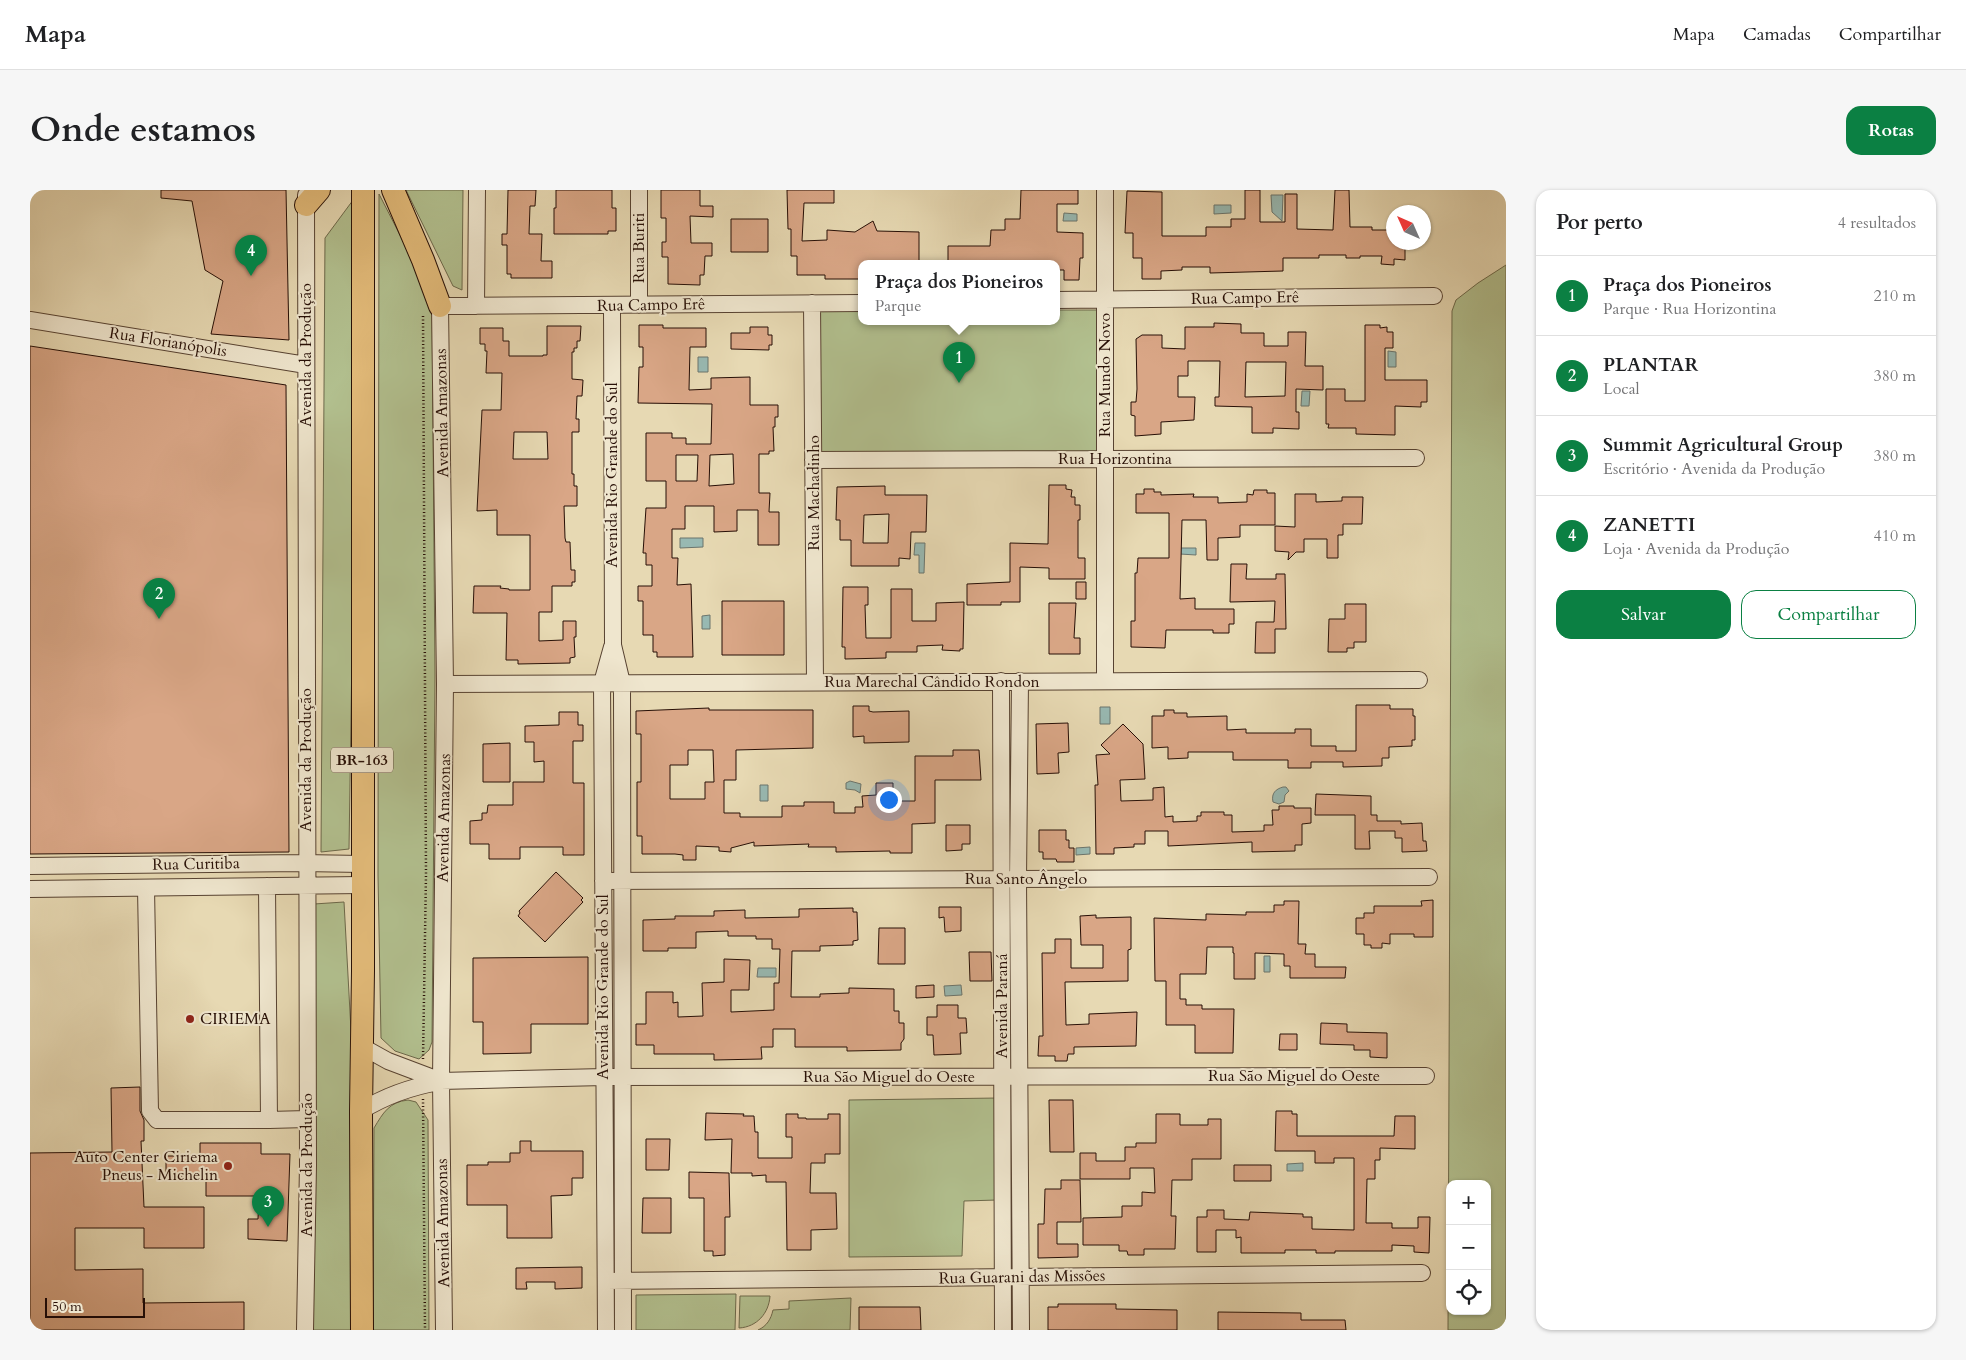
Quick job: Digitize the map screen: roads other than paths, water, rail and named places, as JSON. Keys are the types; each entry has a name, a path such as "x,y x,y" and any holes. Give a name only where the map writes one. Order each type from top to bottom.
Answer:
{"highway":[{"name":"BR-163","path":"362,1330 363,190"},
{"path":"393,190 432,308"}],"street":[{"path":"476,306 477,190"},
{"name":"Rua Buriti","path":"639,190 639,305"},
{"name":"Rua Mundo Novo","path":"1105,190 1105,681"},
{"name":"Avenida da Produção","path":"305,1330 307,1119 306,365 310,195"},
{"name":"Rua Campo Erê","path":"1060,300 1434,296"},
{"name":"Rua Machadinho","path":"812,303 815,682"},
{"name":"Rua Campo Erê","path":"432,308 858,303"},
{"name":"Avenida Rio Grande do Sul","path":"612,306 612,645 622,683 623,1330"},
{"name":"Avenida Amazonas","path":"432,308 446,684 441,1081 444,1330"},
{"name":"Rua Florianópolis","path":"30,320 306,365"},
{"name":"Rua Horizontina","path":"814,460 1416,458"},
{"name":"Avenida Rio Grande do Sul","path":"606,1330 602,683 612,645"},
{"name":"Rua Marechal Cândido Rondon","path":"446,684 1419,680"},
{"name":"Avenida Paraná","path":"1001,681 1003,1330"},
{"name":"Avenida Paraná","path":"1020,681 1018,880 1021,1330"},
{"name":"Rua Curitiba","path":"30,866 306,863 362,875"},
{"name":"Rua Curitiba","path":"30,889 307,886 362,875"},
{"name":"Rua Santo Ângelo","path":"603,881 1429,877"},
{"path":"268,886 269,1120"},
{"path":"146,888 150,1111 157,1120 307,1119"},
{"name":"Rua São Miguel do Oeste","path":"361,1046 422,1080 441,1081 604,1077 1426,1076"},
{"path":"361,1112 387,1096 422,1080"},
{"name":"Rua Guarani das Missões","path":"606,1281 1422,1273"}],"water":[{"path":"1271,195 1283,195 1282,221 1272,212"},
{"path":"1214,205 1231,205 1231,213 1214,214"},
{"path":"1064,213 1077,214 1077,221 1063,221"},
{"path":"1388,351 1396,352 1396,367 1388,367"},
{"path":"698,357 708,357 708,372 698,372"},
{"path":"1302,391 1310,391 1309,406 1301,406"},
{"path":"680,538 703,538 703,547 680,548"},
{"path":"915,543 925,543 924,573 919,573 919,555 914,555"},
{"path":"1180,548 1196,548 1196,555 1180,554"},
{"path":"710,615 710,629 702,629 702,616"},
{"path":"1100,707 1110,707 1110,724 1100,724"},
{"path":"850,781 861,784 860,793 855,790 846,789 846,783"},
{"path":"760,785 768,785 768,801 760,801"},
{"path":"1286,787 1289,791 1285,795 1284,802 1279,804 1273,802 1275,792"},
{"path":"1090,847 1090,854 1076,855 1076,848"},
{"path":"1264,956 1270,956 1270,972 1264,972"},
{"path":"758,968 776,968 776,977 757,977"},
{"path":"961,985 962,995 945,996 944,986"},
{"path":"1303,1163 1303,1171 1287,1171 1287,1164"}],"place":[{"name":"ZANETTI","path":"251,276"},
{"name":"Praça dos Pioneiros","path":"959,383"},
{"name":"PLANTAR","path":"159,619"},
{"name":"CIRIEMA","path":"190,1019"},
{"name":"Auto Center Ciriema Pneus - Michelin","path":"228,1166"},
{"name":"Summit Agricultural Group","path":"268,1227"}]}
